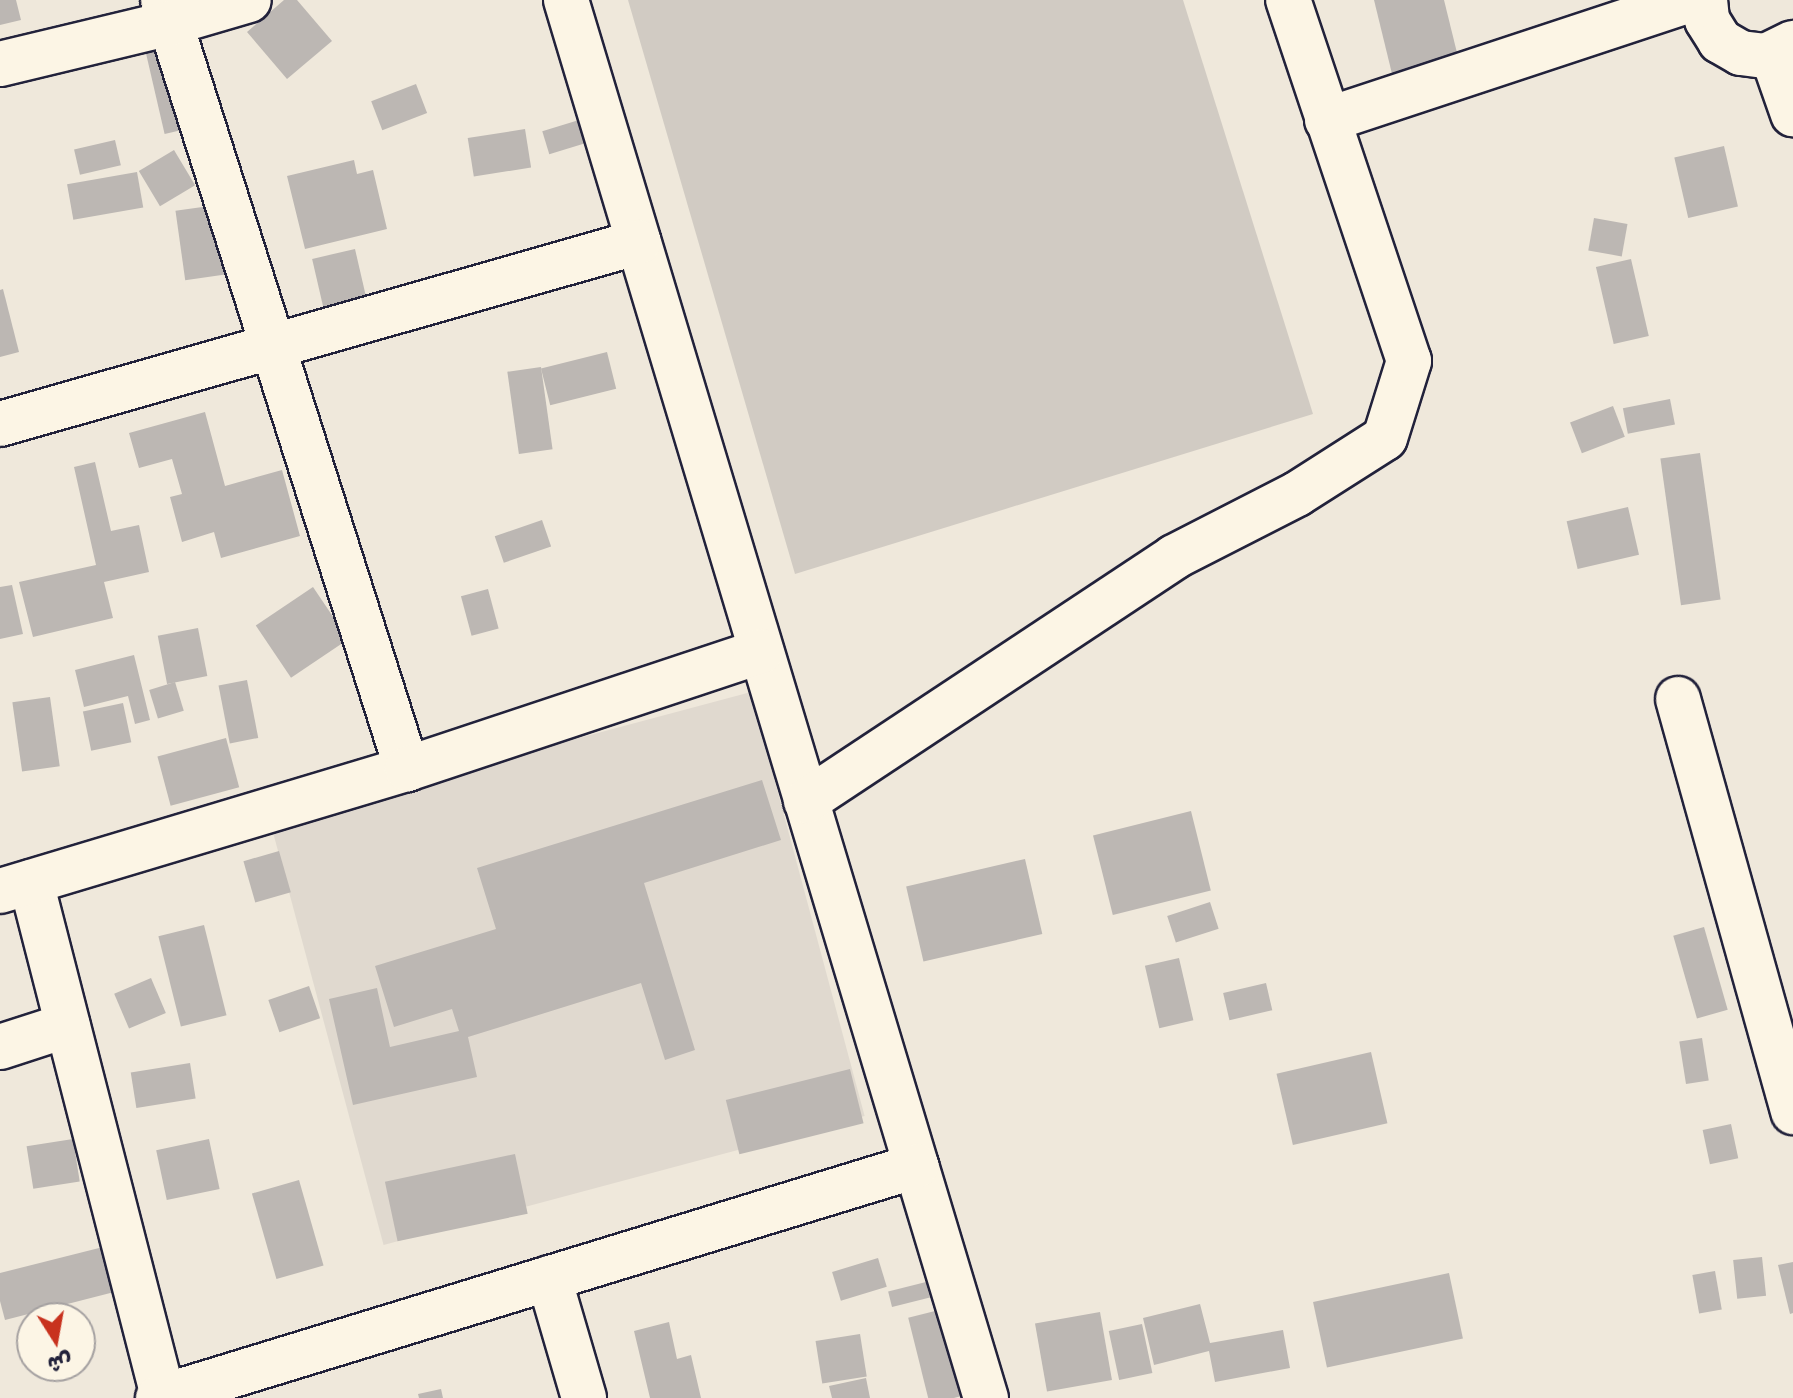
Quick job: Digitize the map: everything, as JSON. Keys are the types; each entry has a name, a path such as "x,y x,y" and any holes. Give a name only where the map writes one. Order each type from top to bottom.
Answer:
{"street":[{"path":"0,64 167,12 249,0"},
{"path":"566,0 986,1398"},
{"path":"806,801 1174,557 1297,494 1385,438 1409,361 1288,0"},
{"path":"1327,120 1690,0"},
{"path":"1705,0 1707,20 1720,41 1741,53 1782,48 1793,114"},
{"path":"167,12 407,769"},
{"path":"0,424 639,242"},
{"path":"761,651 407,769 16,886 68,1025 160,1397 916,1166"},
{"path":"1678,699 1793,1112"},
{"path":"0,1047 68,1025"},
{"path":"549,1278 584,1398"}],"shaded area":[{"path":"628,0 1183,0 1313,414 795,574"},
{"path":"751,692 865,1116 384,1245 270,821"}],"building":[{"path":"0,0 16,0 21,20 0,25"},
{"path":"284,0 297,0 332,41 287,79 247,32"},
{"path":"1374,0 1444,0 1460,65 1394,82"},
{"path":"176,41 196,127 165,134 145,48"},
{"path":"416,84 427,113 382,130 371,101"},
{"path":"592,116 599,139 549,154 542,131"},
{"path":"525,129 531,168 474,177 468,138"},
{"path":"115,140 121,165 80,175 74,149"},
{"path":"1724,146 1738,206 1688,218 1674,157"},
{"path":"174,150 195,185 160,206 139,171"},
{"path":"354,160 357,174 373,170 387,229 305,249 287,176"},
{"path":"137,172 143,207 73,220 67,184"},
{"path":"224,204 234,273 185,280 175,211"},
{"path":"1594,218 1627,224 1622,256 1588,250"},
{"path":"355,249 368,305 325,314 312,259"},
{"path":"1631,259 1649,336 1614,344 1596,267"},
{"path":"3,289 19,352 0,357 0,290"},
{"path":"607,352 616,389 550,405 541,368"},
{"path":"541,367 553,449 519,454 507,372"},
{"path":"1670,399 1675,425 1628,434 1623,408"},
{"path":"1613,406 1625,437 1582,453 1570,422"},
{"path":"205,412 225,486 282,470 300,536 221,558 214,532 182,542 170,497 182,494 172,459 139,468 129,433"},
{"path":"1700,453 1721,600 1681,605 1660,459"},
{"path":"95,462 111,531 139,525 149,572 104,582 113,618 33,637 19,582 96,565 74,467"},
{"path":"1628,507 1639,555 1578,569 1567,521"},
{"path":"542,520 551,546 504,563 495,536"},
{"path":"12,585 23,634 0,639 0,587"},
{"path":"313,587 348,639 291,678 256,626"},
{"path":"488,589 499,629 472,636 461,596"},
{"path":"198,628 207,676 167,684 158,636"},
{"path":"134,655 150,720 135,724 128,696 84,707 75,670"},
{"path":"247,680 258,738 230,743 219,686"},
{"path":"175,682 184,711 158,719 149,690"},
{"path":"50,697 60,766 22,772 12,702"},
{"path":"123,703 131,742 91,751 83,712"},
{"path":"226,738 239,787 171,806 157,756"},
{"path":"762,780 781,840 644,883 695,1050 665,1060 641,983 468,1037 477,1077 353,1105 329,999 377,988 390,1047 459,1031 452,1009 394,1027 375,966 496,929 477,868"},
{"path":"1191,811 1211,891 1113,915 1093,835"},
{"path":"279,851 291,892 255,903 243,861"},
{"path":"1025,859 1042,934 923,961 906,886"},
{"path":"1210,902 1219,929 1176,943 1167,916"},
{"path":"204,925 226,1015 181,1027 158,936"},
{"path":"1704,927 1728,1010 1697,1018 1673,936"},
{"path":"1179,958 1193,1020 1159,1028 1145,966"},
{"path":"151,978 166,1013 129,1029 114,994"},
{"path":"1266,983 1272,1010 1229,1020 1223,993"},
{"path":"309,986 320,1018 279,1032 268,1000"},
{"path":"1702,1038 1709,1080 1686,1084 1679,1042"},
{"path":"1371,1052 1387,1123 1293,1145 1276,1074"},
{"path":"190,1063 196,1099 136,1108 131,1072"},
{"path":"850,1069 864,1123 739,1154 726,1100"},
{"path":"1731,1124 1738,1158 1710,1164 1703,1130"},
{"path":"73,1139 80,1181 33,1189 27,1146"},
{"path":"209,1139 220,1189 167,1200 156,1150"},
{"path":"515,1154 528,1214 398,1241 385,1182"},
{"path":"299,1180 324,1266 276,1279 252,1194"},
{"path":"111,1245 122,1290 75,1302 16,1302 16,1317 5,1320 0,1301 0,1273"},
{"path":"1762,1257 1766,1296 1737,1299 1733,1260"},
{"path":"878,1258 887,1287 841,1301 832,1272"},
{"path":"1793,1262 1793,1313 1790,1314 1778,1265"},
{"path":"1715,1271 1722,1309 1699,1313 1692,1275"},
{"path":"1449,1273 1463,1339 1327,1367 1313,1302"},
{"path":"926,1282 930,1298 892,1307 888,1291"},
{"path":"1200,1304 1210,1343 1283,1330 1290,1368 1215,1382 1209,1351 1154,1365 1143,1318"},
{"path":"947,1308 969,1394 928,1398 908,1318"},
{"path":"1100,1312 1112,1380 1047,1391 1035,1323"},
{"path":"669,1322 677,1359 691,1355 701,1398 650,1398 634,1331"},
{"path":"1142,1324 1152,1373 1119,1380 1109,1331"},
{"path":"860,1334 867,1376 822,1384 816,1341"},
{"path":"866,1378 870,1398 832,1398 829,1386"},
{"path":"441,1389 443,1398 419,1398 418,1394"}]}
